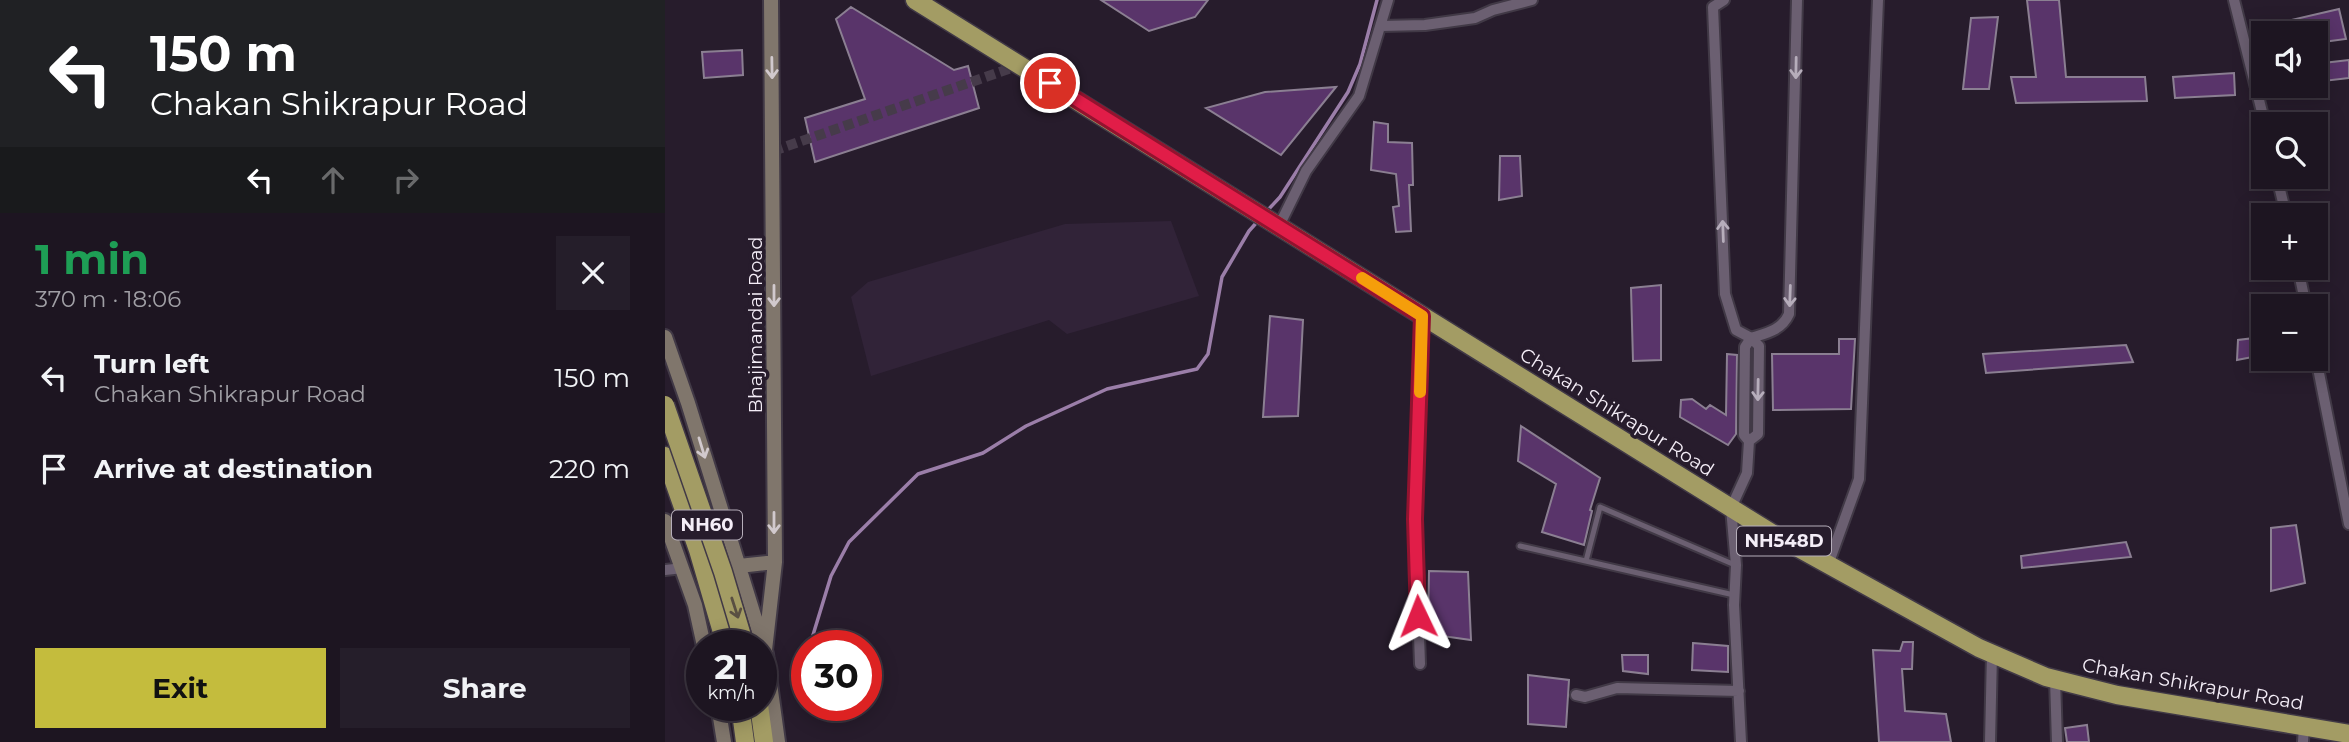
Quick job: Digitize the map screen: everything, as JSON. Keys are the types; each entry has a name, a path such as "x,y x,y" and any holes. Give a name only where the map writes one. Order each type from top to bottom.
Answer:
{"highway":[{"name":"Chakan Shikrapur Road","path":"915,0 1731,508 1828,565 1992,653 2055,679 2116,695 2303,734 2349,734"},
{"name":"NH60","path":"665,405 740,630"},
{"name":"NH60","path":"665,456 698,550 721,630"},
{"path":"742,721 745,742"},
{"path":"761,721 764,742"}],"main road":[{"name":"Bhajimandai Road","path":"767,630 775,562 771,0"},
{"path":"665,337 759,630"},
{"path":"665,411 688,403"},
{"path":"665,521 683,568 700,630"},
{"path":"739,566 775,562"},
{"path":"720,721 724,742"},
{"path":"775,721 778,742"}],"street":[{"path":"1275,223 1306,171 1359,96 1388,0"},
{"path":"1381,26 1425,25 1475,18 1493,10 1532,0"},
{"path":"1741,742 1734,594 1736,565 1731,508 1747,473 1749,441 1744,435 1745,347 1751,338 1774,331 1785,324 1789,314 1797,0"},
{"path":"1828,565 1859,478 1878,0"},
{"path":"2234,0 2262,112"},
{"path":"1723,1 1713,7 1725,294 1736,330 1751,338"},
{"path":"1420,664 1415,519 1422,316"},
{"path":"2319,371 2349,524"},
{"path":"665,570 683,568"},
{"path":"1990,742 1992,653"},
{"path":"2055,679 2057,742"},
{"path":"1576,695 1585,697 1617,688 1739,691"}],"lane":[{"path":"1587,561 1599,507 1736,565"},
{"path":"1520,546 1734,594"}],"shaded area":[{"path":"1171,221 1199,296 1067,334 1049,320 871,376 851,297 868,282 1065,224"}],"building":[{"path":"1101,0 1208,0 1195,17 1149,31"},
{"path":"2027,0 2059,0 2066,77 2145,77 2147,101 2016,103 2011,77 2036,77"},
{"path":"851,7 954,70 968,66 979,108 815,162 805,118 865,99 836,19"},
{"path":"2339,9 2346,39 2328,41 2328,21 2287,21"},
{"path":"1998,17 1989,89 1963,89 1971,18"},
{"path":"742,50 743,75 704,78 702,52"},
{"path":"2349,60 2349,78 2328,80 2328,62"},
{"path":"2234,73 2235,95 2175,98 2173,77"},
{"path":"1336,87 1281,155 1206,108 1265,92"},
{"path":"1374,122 1388,124 1388,142 1412,143 1413,185 1409,185 1411,231 1396,232 1393,207 1399,206 1396,174 1371,170"},
{"path":"1500,156 1520,156 1522,196 1499,200"},
{"path":"1661,285 1661,360 1633,361 1631,288"},
{"path":"1270,316 1303,320 1298,416 1263,417"},
{"path":"2251,338 2251,357 2237,360 2238,340"},
{"path":"1839,339 1855,339 1851,409 1773,410 1772,354 1839,354"},
{"path":"2126,345 2133,362 1986,373 1983,354"},
{"path":"1727,354 1737,355 1736,434 1728,445 1680,417 1681,400 1692,399 1706,409 1710,405 1726,415"},
{"path":"1521,426 1600,478 1590,510 1592,511 1584,545 1542,532 1556,484 1518,461"},
{"path":"2296,525 2305,583 2271,591 2271,528"},
{"path":"2126,542 2131,557 2022,568 2021,556"},
{"path":"1429,571 1468,572 1471,640 1428,634"},
{"path":"1903,642 1913,642 1912,669 1902,669 1905,711 1946,714 1951,742 1879,742 1873,650 1900,651"},
{"path":"1693,643 1728,646 1728,672 1692,670"},
{"path":"1622,655 1648,655 1648,674 1623,671"},
{"path":"1528,675 1569,680 1566,727 1528,724"},
{"path":"2087,725 2089,742 2067,742 2065,728"}],"waterway":[{"path":"1266,212 1280,197 1348,92 1360,64 1377,0"},
{"path":"815,630 831,576 849,542 918,474 983,453 1026,426 1107,389 1197,369 1208,354 1222,277 1249,231 1258,221"}],"tunnel":[{"path":"773,151 1020,65"}],"slow traffic":[{"path":"1362,278 1422,316 1420,392"}],"route":[{"path":"1050,83 1422,316 1415,519 1418,616"}]}
